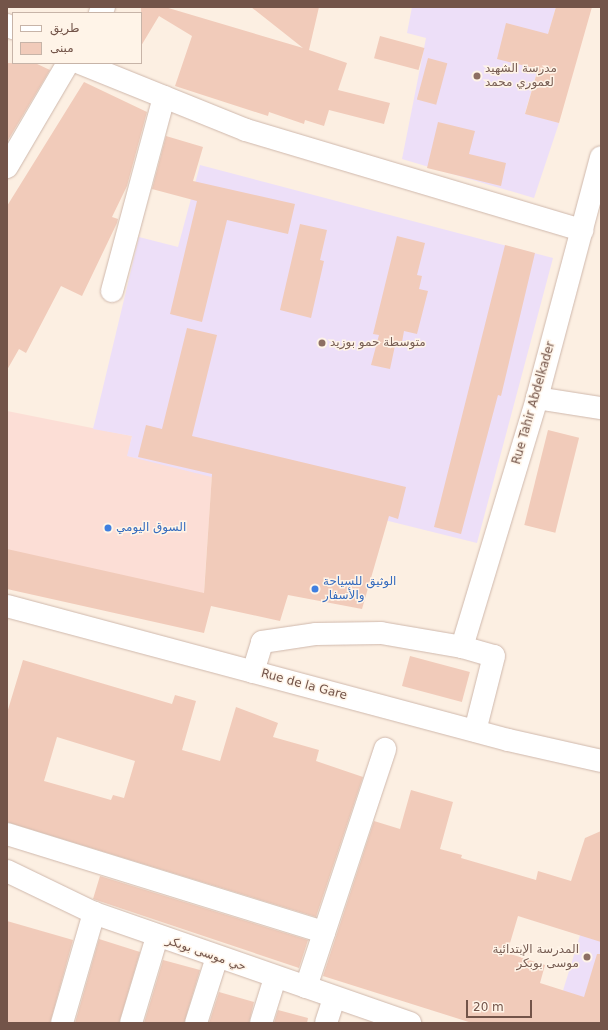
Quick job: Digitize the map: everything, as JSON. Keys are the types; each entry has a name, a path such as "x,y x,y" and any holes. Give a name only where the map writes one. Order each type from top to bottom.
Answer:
{"street":[{"path":"7,167 67,64"},
{"path":"82,64 246,130 582,230"},
{"path":"112,291 164,97"},
{"name":"Rue Tahir Abdelkader","path":"462,647 537,398 601,158"},
{"path":"537,398 601,408"},
{"name":"Rue de la Gare","path":"8,612 253,672 475,731 601,761"},
{"path":"253,672 262,642 316,634 381,633 462,647 494,656 475,731"},
{"path":"306,987 385,748"},
{"path":"7,834 324,932"},
{"name":"حي موسى بوبكر","path":"7,871 94,914 275,978 306,987 334,998 410,1023"},
{"path":"62,1023 94,914"},
{"path":"131,1023 157,937"},
{"path":"196,1023 217,957"},
{"path":"261,1023 275,978"},
{"path":"326,1023 334,998"}],"shaded area":[{"name":"مدرسة الشهيد لعموري محمد","path":"412,7 556,7 525,113 559,123 534,198 402,159 426,38 407,33"},
{"name":"متوسطة حمو بوزيد","path":"200,165 553,258 477,543 127,456 132,436 93,429 139,237 178,247"},
{"name":"السوق اليومي","path":"7,411 132,436 128,456 212,475 203,605 7,581"},
{"name":"المدرسة الإبتدائية موسى بوبكر","path":"594,890 601,892 601,1023 553,1023"}],"building":[{"path":"141,7 165,7 303,48 251,7 319,7 309,50 347,63 338,90 390,103 384,124 329,110 324,126 305,120 304,124 269,112 268,116 175,86 192,36 159,16 142,44"},
{"path":"556,7 592,7 559,123 525,114 538,69 497,59 506,23 548,34"},
{"path":"380,36 424,48 418,70 374,58"},
{"path":"428,58 447,63 436,105 417,100"},
{"path":"7,63 37,64 50,70 7,142"},
{"path":"84,82 147,112 127,186 112,217 118,219 117,223 82,296 61,286 26,353 19,349 7,370 7,206"},
{"path":"438,122 475,131 469,154 506,163 501,186 427,168"},
{"path":"166,136 203,147 193,181 295,204 288,234 227,220 202,322 170,314 197,201 152,189"},
{"path":"300,224 327,230 320,260 324,261 311,318 280,310"},
{"path":"397,236 425,243 417,275 422,276 419,289 428,291 417,334 404,331 402,342 396,341 390,369 371,365 379,335 373,334"},
{"path":"505,245 535,253 501,396 498,395 461,534 434,527"},
{"path":"187,328 217,335 192,436 406,487 398,519 389,516 362,609 288,595 280,621 211,606 204,633 7,589 7,549 204,593 212,474 138,457 146,425 162,429"},
{"path":"548,430 579,438 555,533 524,525"},
{"path":"410,656 470,672 462,702 402,686"},
{"path":"23,660 172,704 175,695 196,701 182,750 220,761 236,707 278,723 273,737 319,750 316,761 363,777 316,917 7,822 7,713","holes":["57,737 135,761 124,798 113,795 111,800 44,781"]},
{"path":"411,790 453,802 440,849 462,855 461,858 536,880 538,871 571,881 585,838 601,831 601,942 518,916 507,953 545,965 540,983 584,997 597,954 601,954 601,1023 472,1023 323,976 374,821 400,829"},
{"path":"100,876 308,940 299,968 93,899"},
{"path":"7,921 73,940 50,1023 7,1023"},
{"path":"99,939 140,952 119,1023 75,1023"},
{"path":"163,960 200,970 184,1023 144,1023"},
{"path":"219,992 254,1002 249,1023 209,1023"},
{"path":"278,1010 308,1018 307,1023 274,1023"}],"place":[{"name":"مدرسة الشهيد لعموري محمد","path":"477,76"},
{"name":"متوسطة حمو بوزيد","path":"322,343"},
{"name":"السوق اليومي","path":"108,528"},
{"name":"الوثيق للسياحة والأسفار","path":"315,589"},
{"name":"المدرسة الإبتدائية موسى بوبكر","path":"587,957"}]}
